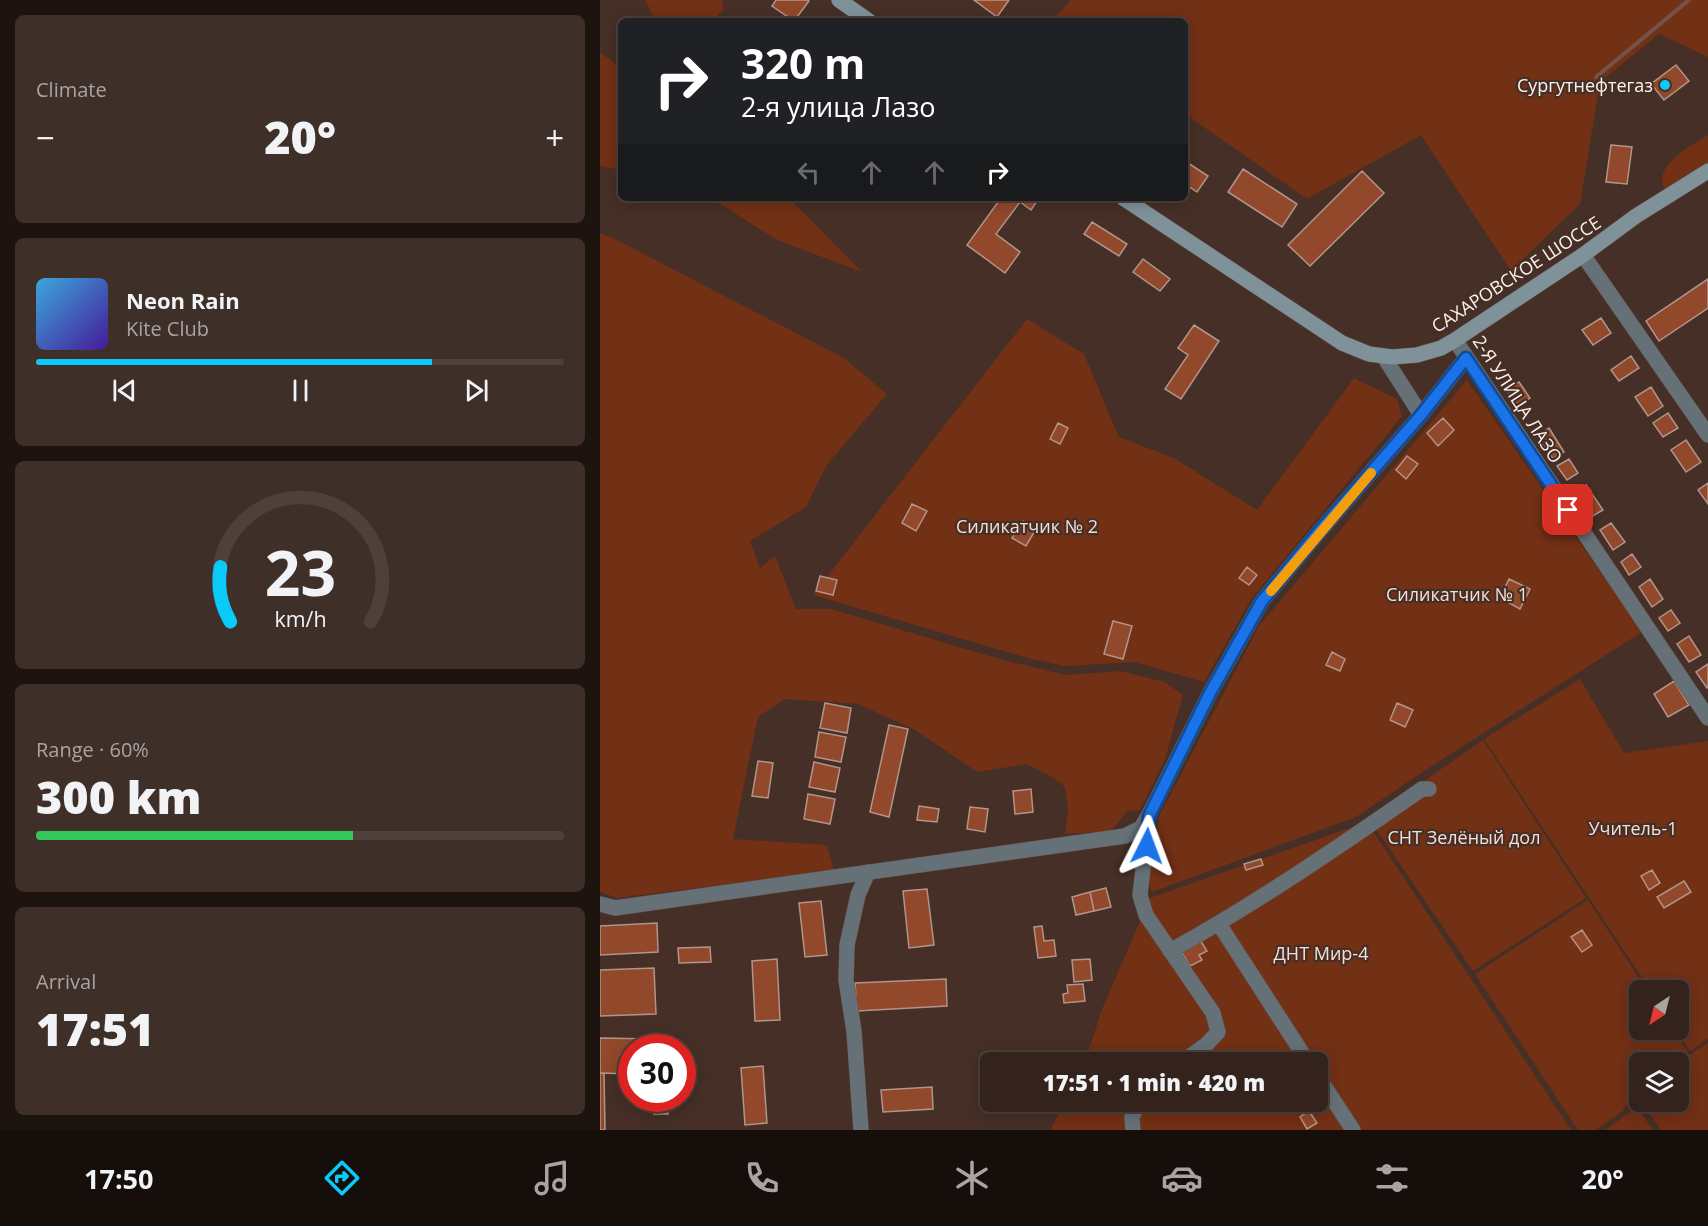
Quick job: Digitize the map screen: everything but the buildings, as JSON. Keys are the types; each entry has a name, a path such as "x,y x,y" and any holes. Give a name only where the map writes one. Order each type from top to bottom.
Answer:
{"main road":[{"path":"839,0 865,18"},
{"name":"САХАРОВСКОЕ ШОССЕ","path":"1128,201 1335,339 1362,352 1384,357 1408,357 1425,354 1455,340 1583,255 1636,216 1706,175"}],"street":[{"path":"1583,255 1708,435"},
{"name":"2-Я УЛИЦА ЛАЗО","path":"1455,340 1708,718"},
{"path":"1384,357 1421,415"},
{"path":"600,904 615,908 1125,836 1141,828 1210,693 1262,601 1421,415 1466,358"},
{"path":"1170,951 1219,924 1422,789 1429,789"},
{"path":"1149,816 1140,895 1146,915 1213,1013 1218,1032 1196,1052"},
{"path":"861,1130 854,1031 846,980 847,945 858,895 868,872"},
{"path":"1219,924 1302,1052"},
{"path":"1328,1092 1353,1130"},
{"path":"1133,1130 1132,1118 1135,1112"}],"green space":[{"path":"645,0 722,0 724,9 715,18 654,18"},
{"path":"1071,0 1708,0 1708,57 1659,34 1600,82 1580,204 1511,271 1421,135 1307,199 1188,116 1188,18 1054,18"},
{"path":"600,52 618,66 618,169 600,166"},
{"path":"1708,135 1708,163 1669,190 1664,188 1662,180 1669,164 1684,150"},
{"path":"716,201 792,201 862,272 777,240"},
{"path":"600,233 844,358 887,394 826,466 806,507 750,541 760,568 775,556 796,609 831,609 1003,660 1066,675 1120,671 1165,682 1183,695 1165,759 1140,810 1127,812 1111,831 1065,834 1068,811 1065,787 1052,777 1027,764 977,772 915,730 858,704 785,699 758,717 733,839 827,845 834,871 617,898 600,892"},
{"name":"Силикатчик № 2","path":"1027,319 1084,354 1119,437 1174,458 1257,510 1354,378 1397,399 1402,416 1252,598 1204,682 1134,662 1066,666 1031,659 813,595"},
{"name":"Силикатчик № 1","path":"1467,380 1642,632 1356,817 1152,892 1148,881 1159,816 1259,626"},
{"name":"Учитель-1","path":"1580,679 1624,753 1708,741 1708,1039 1690,1051 1682,1040 1689,1040 1689,980 1643,980 1484,739"},
{"name":"СНТ Зелёный дол","path":"1483,740 1586,898 1473,971 1369,819"},
{"name":"ДНТ Мир-4","path":"1367,822 1571,1130 1050,1130 1060,1112 1328,1112 1328,1052 1088,1052 1102,1009 1150,898"},
{"path":"1588,900 1640,980 1629,980 1629,1040 1680,1040 1688,1052 1629,1052 1629,1098 1623,1111 1596,1130 1578,1130 1475,974"},
{"path":"1708,1043 1708,1130 1661,1130 1649,1112 1689,1112 1689,1055"},
{"path":"1630,1112 1640,1112 1653,1130 1605,1130"}],"waterway":[{"path":"1596,77 1689,0"}],"slow traffic":[{"path":"1271,591 1371,473"}],"place":[{"name":"Сургутнефтегаз","path":"1665,85"}],"route":[{"path":"1147,846 1151,811 1210,693 1262,601 1421,415 1466,358 1568,510"}]}
